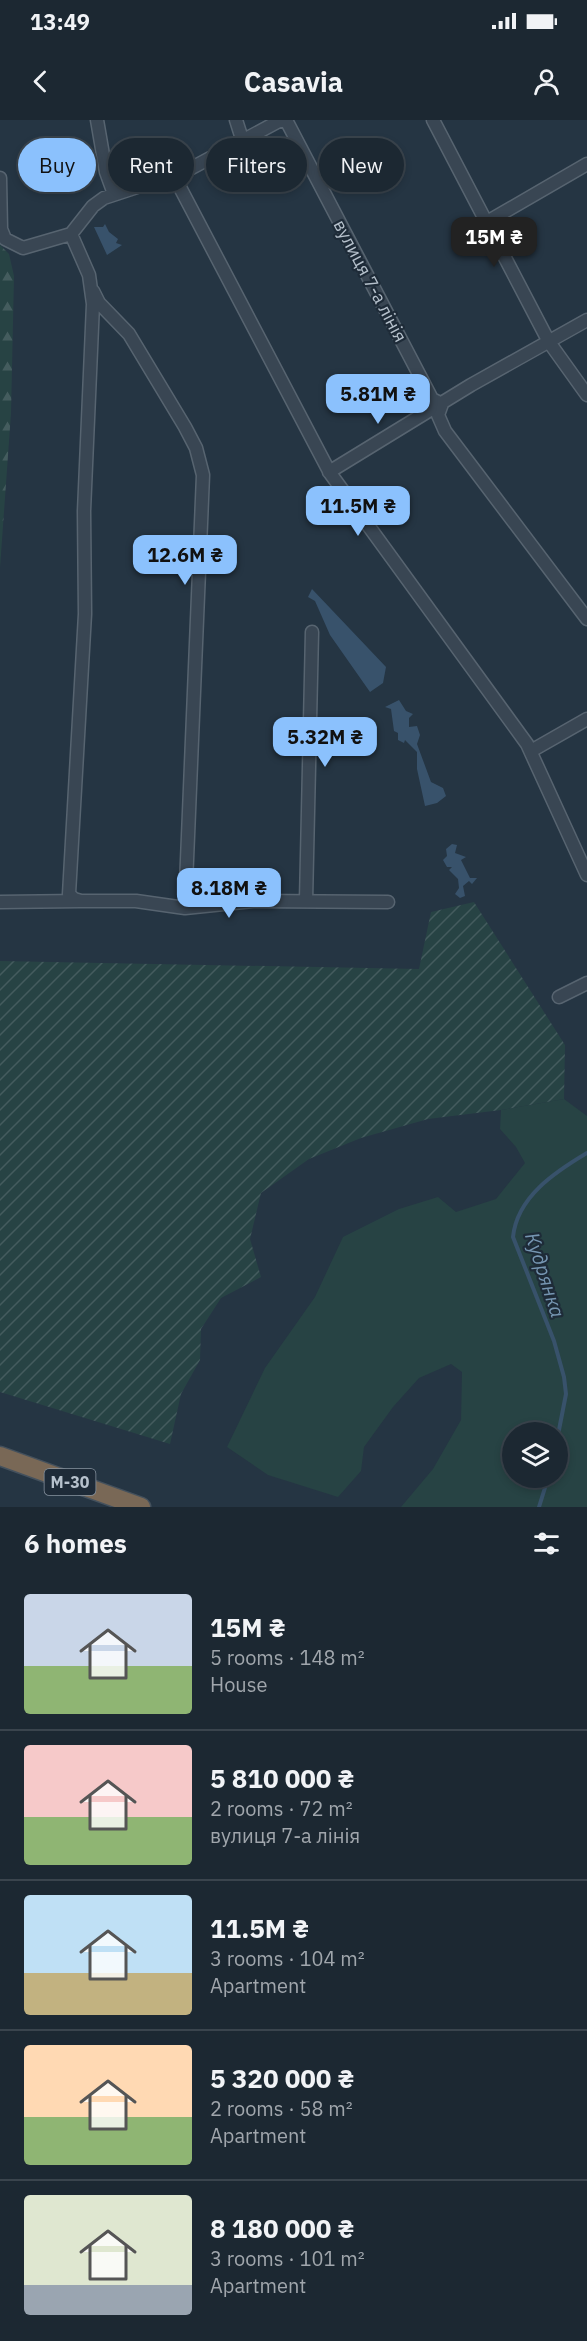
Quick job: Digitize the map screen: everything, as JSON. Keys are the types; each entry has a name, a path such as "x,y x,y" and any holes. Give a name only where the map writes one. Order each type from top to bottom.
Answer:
{"highway":[{"name":"М-30","path":"0,1456 141,1507"}],"street":[{"path":"97,120 106,172 114,194"},
{"path":"236,120 242,138"},
{"path":"250,138 280,120"},
{"name":"вулиця 7-а лінія","path":"286,120 432,399 442,404"},
{"path":"438,122 549,342 587,395"},
{"path":"487,222 587,164"},
{"path":"0,178 1,229 4,239 23,248 71,234 93,206 121,192"},
{"path":"182,192 329,472 531,751 584,861 587,875"},
{"path":"71,234 84,261 99,303 129,334 196,448 204,475 185,908"},
{"path":"81,901 69,894 69,885 85,614 84,511 89,436 93,290"},
{"path":"329,472 587,320"},
{"path":"442,404 438,415 445,431 587,619"},
{"path":"306,901 312,632"},
{"path":"531,751 587,719"},
{"path":"0,902 136,901 185,908 253,901 388,902"},
{"path":"559,997 587,983"}],"green space":[{"path":"0,245 9,254 14,276 11,413 0,568"},
{"path":"474,902 565,1045 564,1099 428,1119 361,1138 309,1159 261,1193 250,1239 261,1277 221,1298 201,1329 200,1360 181,1394 170,1444 0,1392 0,961 419,969 431,912"},
{"path":"564,1099 587,1116 587,1507 401,1507 433,1469 461,1420 462,1372 451,1364 419,1378 393,1407 364,1447 361,1471 338,1497 268,1475 227,1447 265,1368 315,1297 343,1237 399,1209 438,1197 456,1212 496,1199 525,1163 516,1147 500,1129 501,1110"}],"water":[{"path":"105,224 109,232 118,239 116,243 122,245 107,255 94,227 103,227"},
{"path":"312,589 386,667 383,683 370,692 330,635 315,601 308,597"},
{"path":"399,700 406,711 413,714 409,718 409,727 417,726 420,735 417,744 431,782 443,788 446,796 437,803 425,806 417,769 417,752 405,740 404,743 398,740 398,733 394,731 391,709 385,707"},
{"path":"452,844 457,845 455,853 466,857 461,860 470,878 477,878 472,884 469,881 463,886 465,896 460,898 455,894 459,888 458,879 449,870 452,867 447,867 443,860 447,856 446,849"}],"waterway":[{"name":"Кудрянка","path":"561,1422 566,1394 564,1377 554,1341 513,1237 516,1223 530,1198 551,1177 587,1153"},
{"name":"Кудрянка","path":"539,1507 545,1488"}]}
